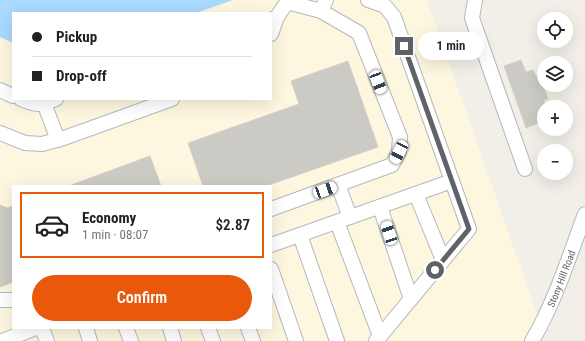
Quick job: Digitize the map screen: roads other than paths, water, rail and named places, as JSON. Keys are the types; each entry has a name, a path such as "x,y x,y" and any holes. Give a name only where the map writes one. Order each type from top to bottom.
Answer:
{"street":[{"path":"368,0 384,6 394,17 469,229 378,339"},
{"path":"475,0 472,18 525,169"},
{"path":"272,29 274,19 287,1 324,5 359,33 400,137 399,152 392,166 272,209"},
{"path":"0,90 12,96"},
{"path":"24,100 34,104 50,101 58,140"},
{"path":"0,133 25,143 42,144 58,140 169,100"},
{"path":"272,245 452,181"},
{"path":"338,185 343,219 378,339"},
{"path":"416,194 443,260"},
{"path":"380,207 411,299"},
{"name":"Stony Hill Road","path":"532,341 541,326 559,285 585,214"},
{"path":"300,235 337,341"},
{"path":"272,272 296,341"},
{"path":"0,300 12,300"},
{"path":"5,341 34,329"},
{"path":"42,329 47,341"},
{"path":"86,329 90,341"},
{"path":"126,329 130,341"},
{"path":"170,329 174,341"},
{"path":"208,329 213,341"},
{"path":"248,329 253,341"}],"water":[{"path":"0,0 233,0 199,12 12,12 12,43 0,37"}]}
